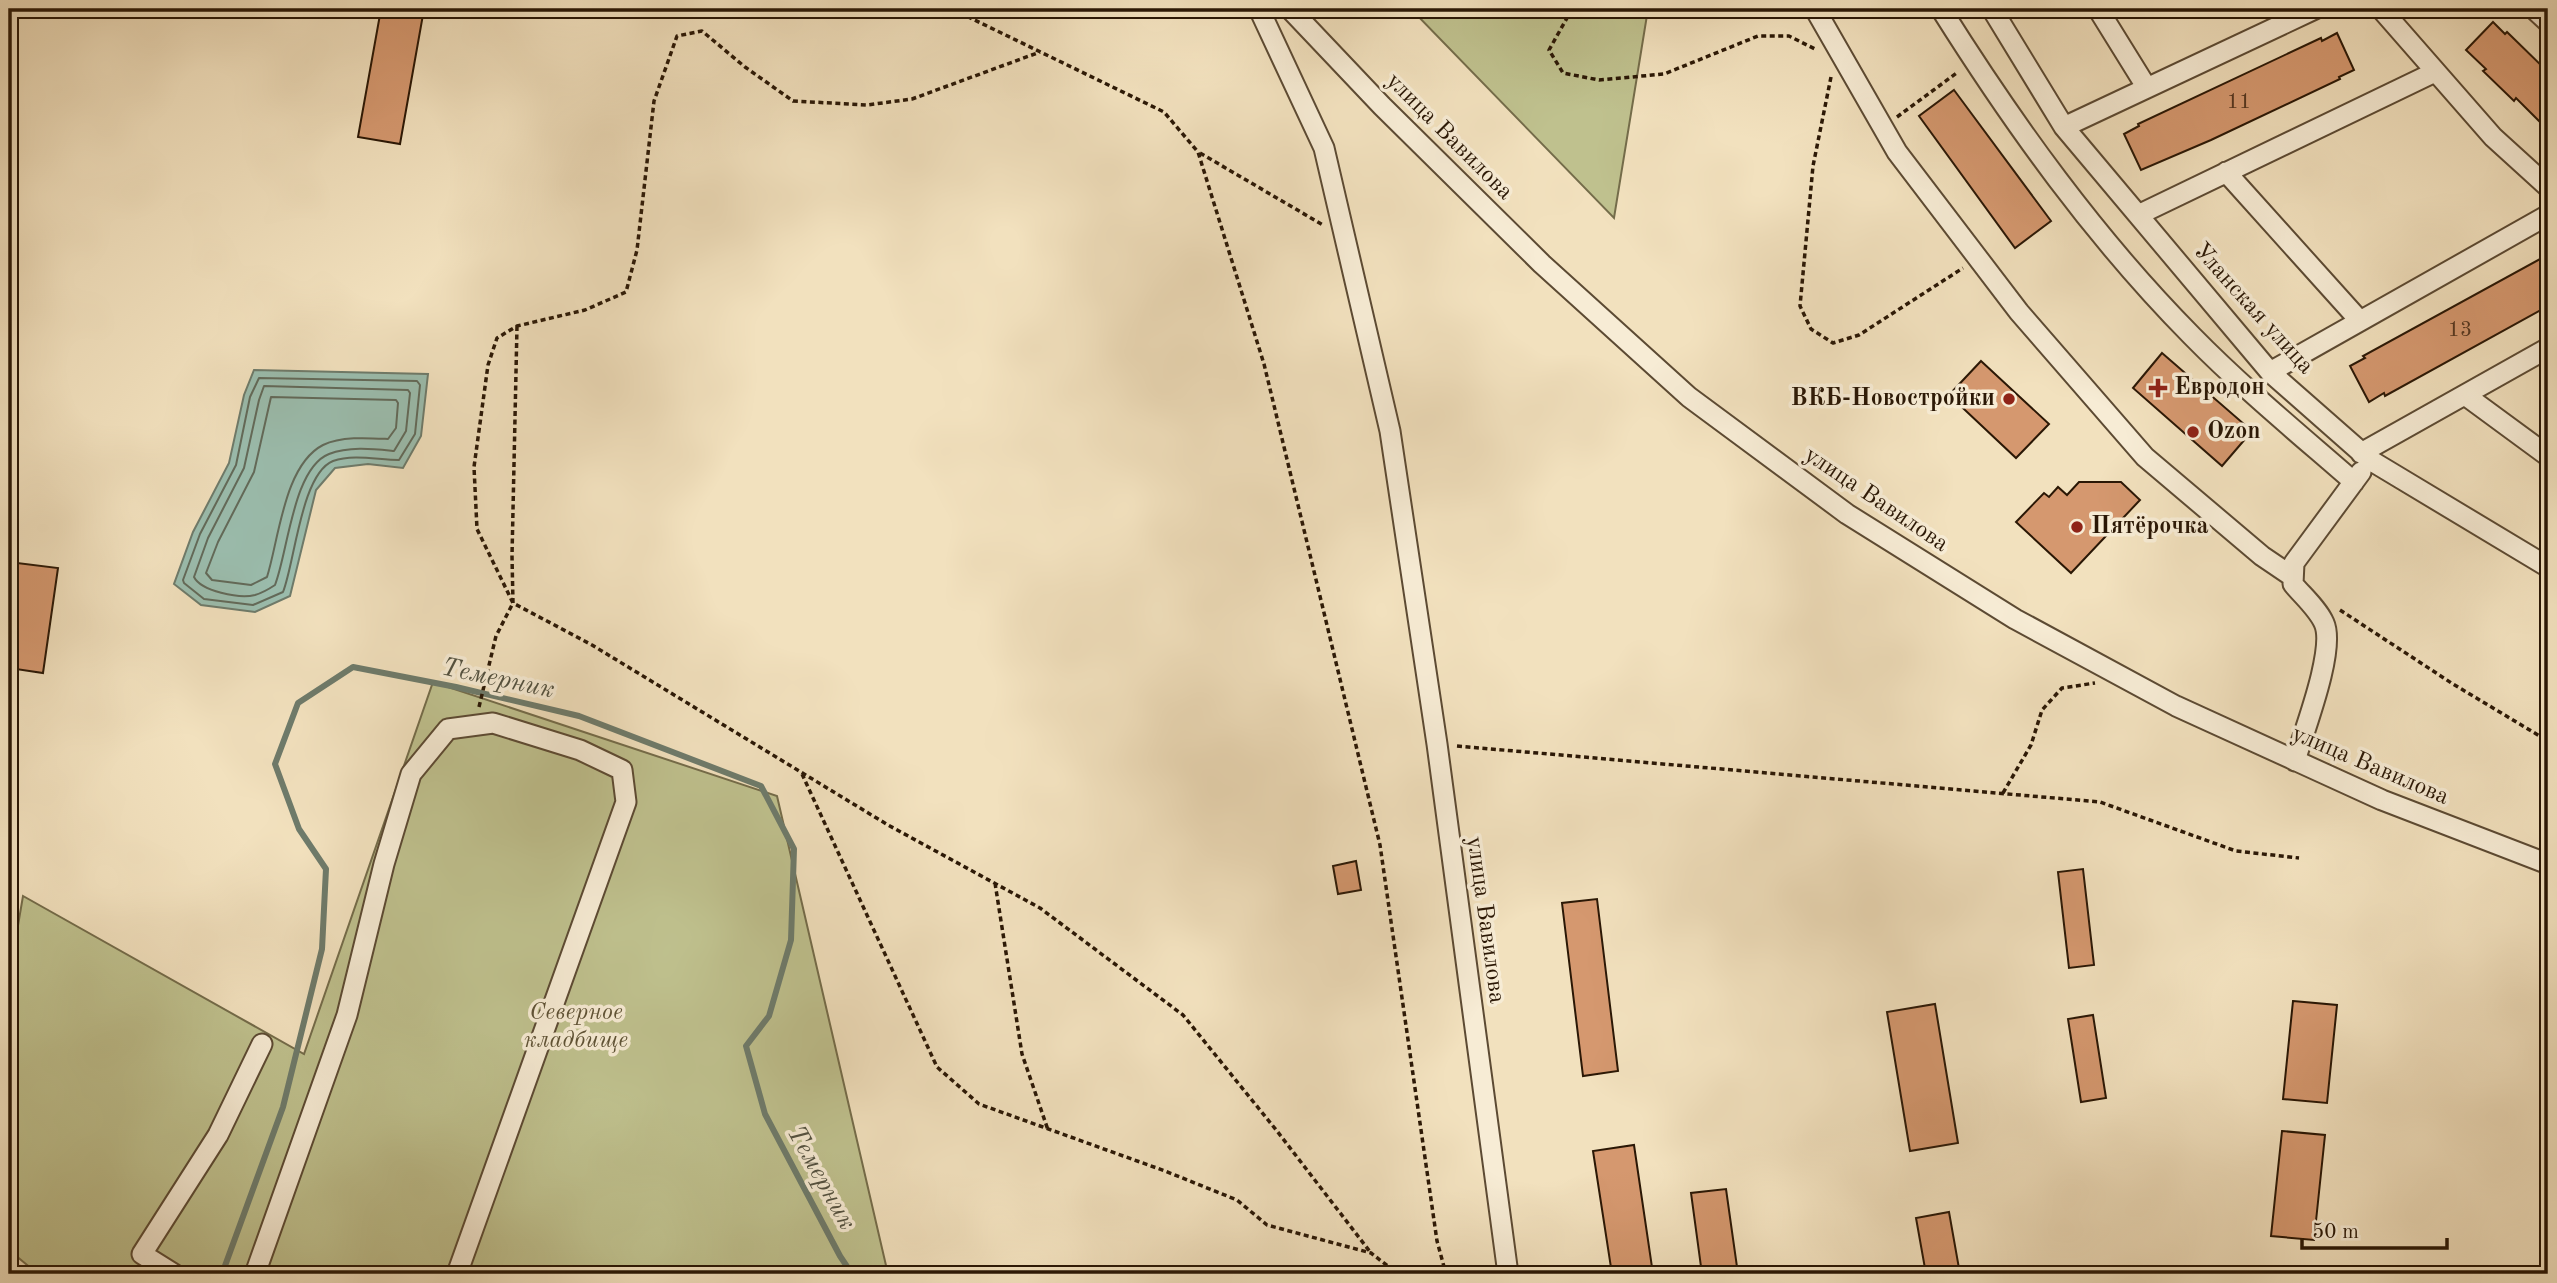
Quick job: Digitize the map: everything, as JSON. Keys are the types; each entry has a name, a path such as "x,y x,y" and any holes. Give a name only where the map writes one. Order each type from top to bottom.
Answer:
{"street":[{"name":"улица Вавилова","path":"1259,9 1324,148 1390,431 1437,744 1508,1274"},
{"name":"улица Вавилова","path":"1290,9 1382,106 1542,264 1689,397 1846,514 2015,618 2176,706 2382,800 2548,864"},
{"path":"1815,9 1897,152 2020,312 2145,457 2262,556 2293,577"},
{"path":"1941,9 1992,89 2096,229 2173,316 2234,377 2354,482"},
{"name":"Уланская улица","path":"1992,9 2064,127 2270,372 2366,457 2544,560"},
{"path":"2098,9 2147,88"},
{"path":"2064,127 2315,9"},
{"path":"2381,9 2493,137 2548,187"},
{"path":"2534,9 2548,22"},
{"path":"2138,215 2435,72"},
{"path":"2225,172 2360,321"},
{"path":"2270,372 2548,215"},
{"path":"2295,761 2327,654 2328,633 2324,620 2293,584 2294,563 2306,543 2354,482 2366,457 2465,395 2548,348"},
{"path":"2465,395 2548,456"},
{"path":"255,1274 347,1015 384,864 411,774 448,729 493,723 580,750 622,770 626,802 457,1274"},
{"path":"174,1274 142,1254 218,1135 262,1044"}],"path":[{"path":"952,9 1164,112 1198,152 1345,237"},
{"path":"1572,9 1549,50 1563,74 1599,80 1664,74 1758,36 1789,36 1818,50"},
{"path":"1041,52 912,99 867,105 793,101 745,68 702,31 677,36 654,101 637,250 626,292 585,310 517,326 496,338 488,365 474,467 477,528 513,603 592,645 888,824 1040,908 1183,1015 1371,1253 1398,1274"},
{"path":"1889,108 1896,119 1973,60"},
{"path":"1833,69 1813,166 1800,306 1811,329 1832,343 1859,335 1978,259"},
{"path":"1198,152 1264,364 1380,845 1437,1241 1446,1274"},
{"path":"474,726 496,636 513,603 517,326"},
{"path":"2337,608 2453,684 2548,741"},
{"path":"2003,793 2031,745 2042,710 2062,688 2127,679"},
{"path":"1437,744 2100,802 2236,851 2299,858"},
{"path":"801,772 937,1067 979,1104 1237,1200 1267,1225 1371,1253"},
{"path":"995,883 1021,1054 1048,1130"}],"green space":[{"path":"1411,9 1648,9 1614,218"},
{"name":"Северное кладбище","path":"433,682 777,796 888,1274 38,1274 9,1250 9,978 23,896 304,1054"}],"water":[{"path":"254,370 428,374 421,436 403,468 368,464 335,468 316,490 290,596 255,612 201,605 174,584 193,532 229,463 244,395"}],"building":[{"path":"381,9 424,9 400,144 358,137"},
{"path":"2493,22 2548,72 2548,130 2516,98 2514,101 2483,71 2486,69 2466,50"},
{"path":"2337,33 2354,70 2211,140 2141,170 2124,134 2139,126 2138,124 2321,38 2322,41"},
{"path":"1954,90 2051,221 2015,248 1919,116"},
{"path":"2548,258 2548,306 2385,396 2384,393 2369,402 2350,366 2365,358 2363,356 2540,259 2542,261"},
{"path":"2162,353 2252,431 2222,466 2133,388"},
{"path":"1981,361 2049,424 2016,458 1949,395"},
{"path":"2079,482 2121,482 2140,500 2071,573 2016,522 2044,493 2049,497 2058,487 2067,495"},
{"path":"9,562 58,568 43,673 9,668"},
{"path":"1356,861 1361,890 1338,894 1333,866"},
{"path":"2083,869 2094,965 2069,968 2058,872"},
{"path":"1597,899 1618,1071 1583,1076 1562,903"},
{"path":"2293,1001 2337,1005 2327,1103 2283,1099"},
{"path":"1935,1004 1958,1143 1910,1151 1887,1012"},
{"path":"2093,1015 2106,1098 2081,1102 2068,1019"},
{"path":"2282,1131 2325,1135 2314,1240 2271,1236"},
{"path":"1634,1145 1653,1274 1612,1274 1593,1151"},
{"path":"1726,1189 1738,1274 1702,1274 1691,1193"},
{"path":"1949,1212 1960,1274 1926,1274 1916,1218"}],"waterway":[{"name":"Темерник","path":"222,1274 283,1107 322,949 326,869 299,829 275,764 298,703 353,667 456,687 579,716 761,786 794,849 791,940 769,1016 746,1046 765,1114 852,1274"}],"place":[{"name":"Евродон","path":"2158,388"},
{"name":"ВКБ-Новостройки","path":"2009,399"},
{"name":"Ozon","path":"2193,432"},
{"name":"Пятёрочка","path":"2077,527"}]}
